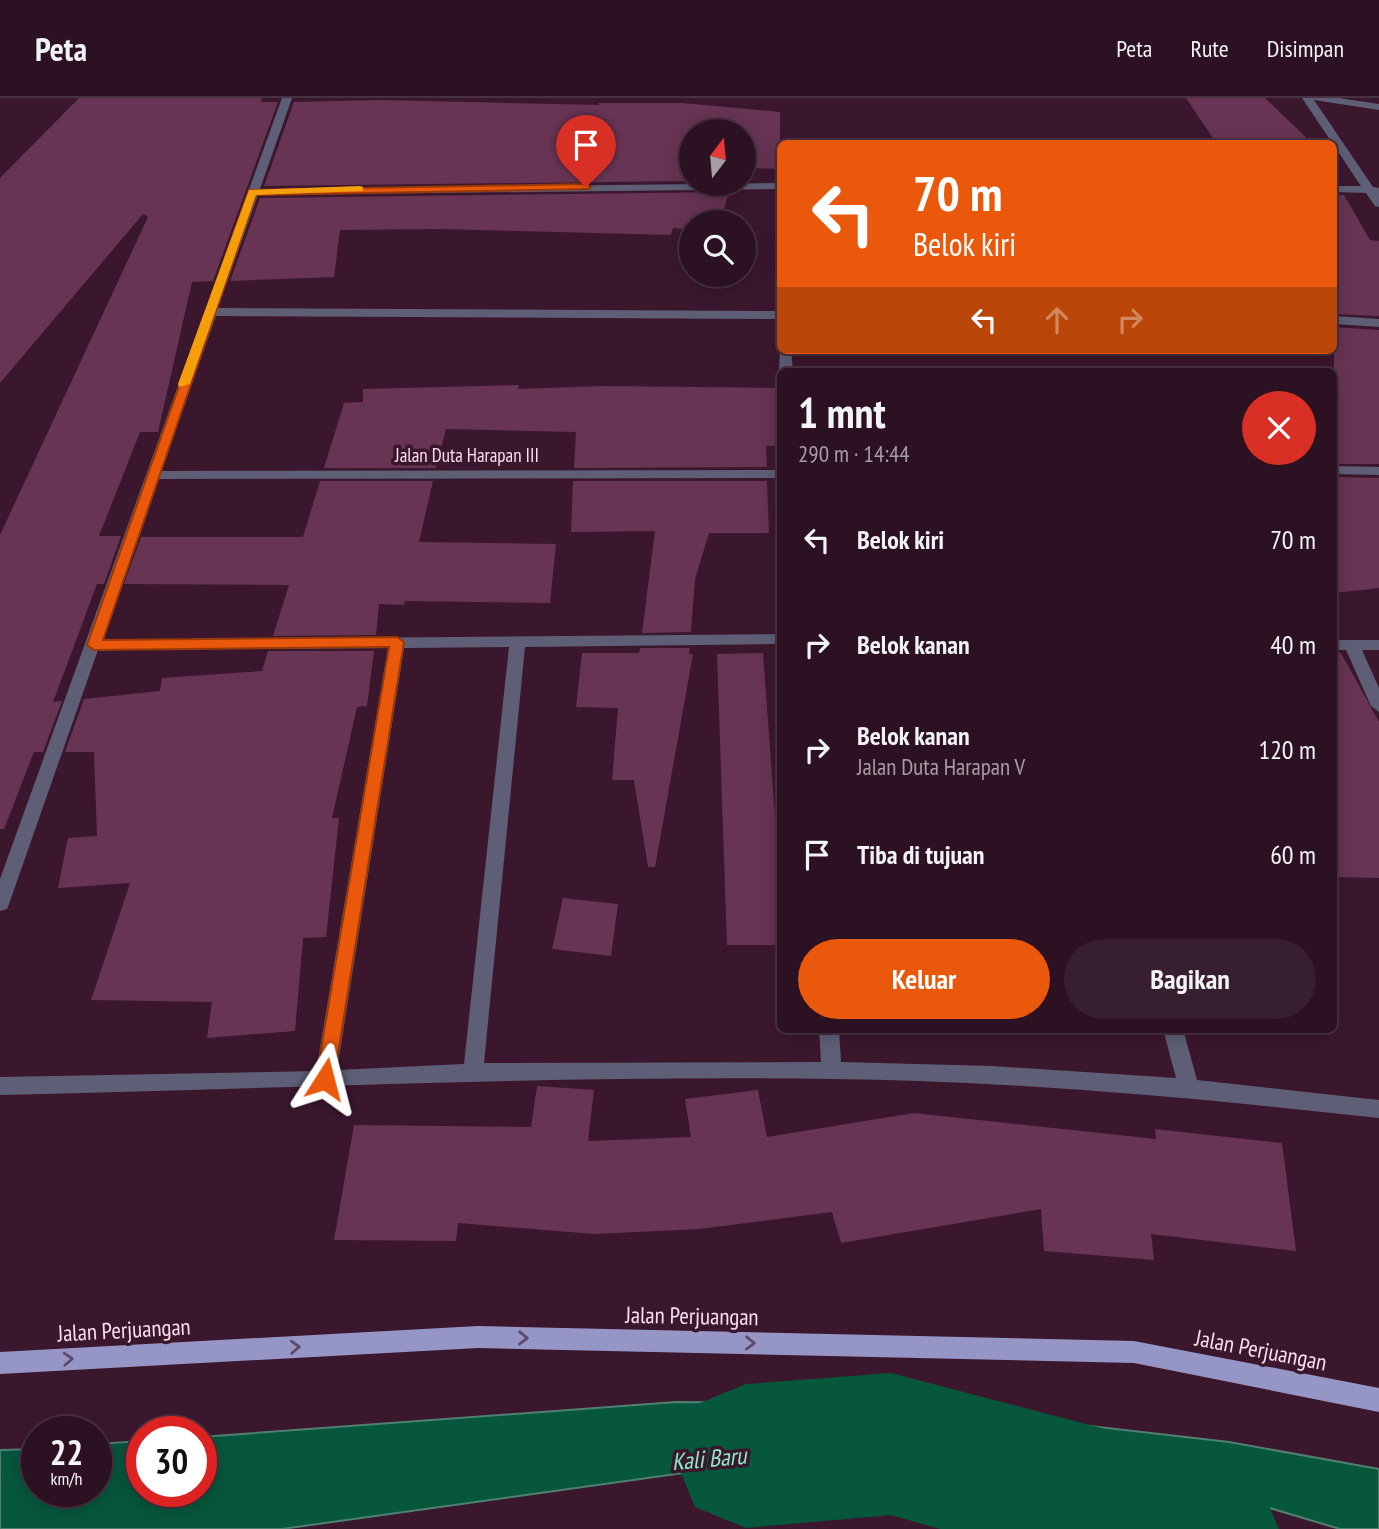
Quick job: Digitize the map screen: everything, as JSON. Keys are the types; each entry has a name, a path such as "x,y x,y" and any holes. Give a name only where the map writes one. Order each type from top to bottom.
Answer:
{"main road":[{"name":"Jalan Perjuangan","path":"0,1363 478,1337 1134,1352 1379,1400"}],"street":[{"path":"0,904 286,98"},
{"path":"1307,98 1374,190 1379,204"},
{"path":"1317,98 1379,107"},
{"path":"252,192 777,186"},
{"path":"1337,189 1374,190"},
{"path":"210,312 777,314"},
{"path":"1337,320 1379,323"},
{"path":"1337,470 1379,471"},
{"name":"Jalan Duta Harapan III","path":"153,475 777,474"},
{"path":"94,645 777,639"},
{"path":"473,1072 518,640"},
{"path":"325,1079 397,642"},
{"path":"1337,645 1379,645"},
{"path":"1352,645 1379,706"},
{"path":"829,1033 832,1070"},
{"path":"1174,1033 1189,1088"},
{"path":"0,1086 325,1079 473,1072 832,1070 992,1074 1189,1088 1379,1110"}],"water":[{"path":"676,1402 899,1404 1229,1442 1379,1469 1379,1529 1340,1529 1236,1498 891,1444 282,1529 0,1529 0,1450 21,1449 21,1507 112,1507 112,1443 126,1442 126,1507 217,1507 217,1436"}],"building":[{"path":"79,98 262,98 260,102 278,102 213,281 192,282 158,432 140,432 99,536 121,536 104,584 97,584 53,702 62,701 43,752 34,752 4,829 0,829 0,535 148,217 143,214 0,383 0,178"},
{"path":"1186,98 1265,98 1309,140 1214,140"},
{"path":"381,100 599,105 682,103 780,112 777,169 756,168 756,119 679,119 679,181 264,186 294,102"},
{"path":"679,193 679,196 728,196 724,210 679,210 679,229 673,228 671,235 439,229 340,230 334,277 230,281 260,198"},
{"path":"1337,195 1344,195 1370,240 1379,241 1379,316 1337,314"},
{"path":"1337,327 1379,330 1379,464 1337,464 1337,368 1334,368"},
{"path":"519,385 518,389 603,386 775,388 777,446 766,446 767,467 574,468 576,432 446,429 436,468 324,468 344,403 363,402 363,389"},
{"path":"1337,477 1379,478 1379,588 1337,593"},
{"path":"320,481 433,481 419,542 556,544 550,603 405,601 404,605 379,604 376,635 273,636 289,585 124,584 141,537 303,537"},
{"path":"573,481 767,481 769,533 709,533 695,579 691,632 642,633 655,531 571,532"},
{"path":"640,648 690,648 689,654 693,654 655,867 648,867 634,780 612,780 618,708 576,707 582,653 639,653"},
{"path":"268,651 374,651 367,706 357,707 332,818 339,818 326,937 303,938 295,1031 207,1038 212,1002 91,1000 130,883 58,888 68,838 97,836 94,752 65,752 84,699 160,691 162,678 262,671"},
{"path":"763,653 777,844 777,945 727,945 717,654"},
{"path":"1337,653 1341,653 1379,722 1379,878 1337,877"},
{"path":"563,898 618,904 611,956 552,949"},
{"path":"537,1086 594,1090 588,1141 691,1137 685,1099 758,1090 767,1137 914,1113 1156,1139 1155,1129 1282,1143 1296,1251 1151,1234 1154,1260 1044,1251 1041,1209 841,1243 832,1212 700,1229 594,1234 458,1223 456,1241 334,1240 354,1125 531,1127"}],"waterway":[{"name":"Kali Baru","path":"746,1456 891,1444 1205,1529"}],"slow traffic":[{"path":"184,384 252,192 360,189"}],"route":[{"path":"325,1079 397,642 94,645 252,192 586,187"}]}
